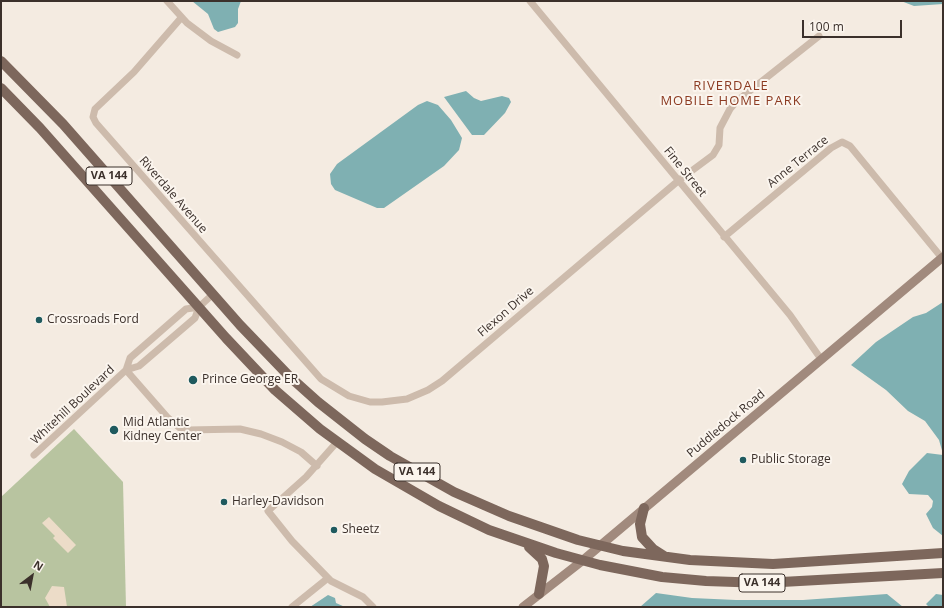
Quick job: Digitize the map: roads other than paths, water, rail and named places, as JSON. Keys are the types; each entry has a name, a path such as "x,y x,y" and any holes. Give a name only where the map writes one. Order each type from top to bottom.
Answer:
{"main road":[{"name":"VA 144","path":"1,61 63,124 213,294 289,376 336,417 390,456 434,482 478,504 544,529 600,546 666,557 713,563 773,564 943,553"},
{"name":"VA 144","path":"1,88 45,134 275,390 337,442 374,469 432,503 489,530 525,543 582,561 662,577 732,583 814,581 943,573"},
{"path":"644,508 640,524 642,537 653,549 666,557"},
{"path":"525,543 537,553 544,566 539,594"}],"street":[{"path":"167,1 182,18 211,41 237,55"},
{"name":"Fine Street","path":"530,1 794,320 821,359"},
{"name":"Riverdale Avenue","path":"182,18 134,72 95,109 94,119 109,139 282,336 314,372 328,385"},
{"name":"Flexon Drive","path":"328,385 349,396 376,402 407,399 428,390 491,340 678,181 713,155 719,145 720,128 724,118 738,101 820,36"},
{"name":"Anne Terrace","path":"724,237 832,148 842,142 850,146 942,258"},
{"name":"Puddledock Road","path":"523,607 582,561 942,258"},
{"name":"Whitehill Boulevard","path":"34,455 126,370 139,366 187,326 195,318 199,307 213,294"},
{"name":"Whitehill Boulevard","path":"126,370 130,358 186,310 199,307"},
{"path":"126,370 168,418 180,428 188,430 240,429 261,434 282,442 301,452 317,466"},
{"path":"337,442 317,466 268,511 292,541 331,581 363,598 373,607"},
{"path":"292,607 328,578"}],"water":[{"path":"192,1 241,1 238,9 238,23 235,27 218,32 214,29 208,14"},
{"path":"901,1 943,1 943,4 914,6"},
{"path":"466,91 474,98 481,101 502,96 509,98 511,102 505,113 484,135 472,135 444,97"},
{"path":"427,101 438,105 451,120 462,138 459,150 444,166 384,208 377,208 335,190 331,184 330,174 337,164 418,105"},
{"path":"943,302 943,454 939,440 925,421 908,411 886,390 851,365 876,342 913,317 926,313"},
{"path":"927,453 943,455 943,536 933,528 926,514 932,507 933,501 928,495 909,494 902,484 909,471"},
{"path":"656,593 692,598 736,600 803,600 887,594 903,607 640,607"},
{"path":"936,594 943,595 943,607 929,607 926,604"},
{"path":"328,595 335,598 336,603 345,607 310,607"}],"place":[{"name":"Crossroads Ford","path":"39,320"},
{"name":"Prince George ER","path":"193,380"},
{"name":"Mid Atlantic Kidney Center","path":"114,430"},
{"name":"Public Storage","path":"743,460"},
{"name":"Harley-Davidson","path":"224,502"},
{"name":"Sheetz","path":"334,530"}],"district":[{"name":"RIVERDALE MOBILE HOME PARK","path":"731,94"}]}
